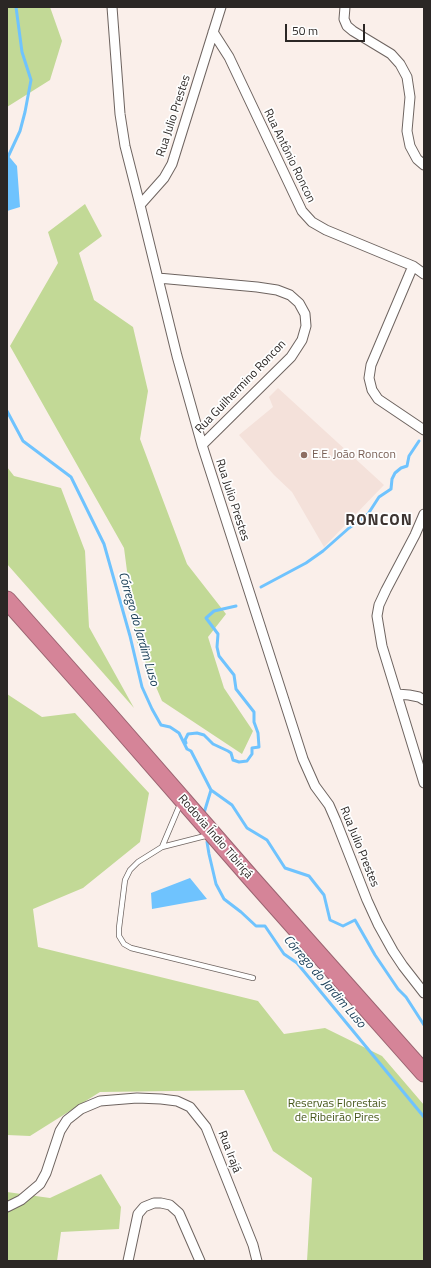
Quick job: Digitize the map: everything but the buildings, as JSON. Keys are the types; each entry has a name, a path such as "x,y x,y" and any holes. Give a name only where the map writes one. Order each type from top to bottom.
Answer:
{"highway":[{"name":"Rodovia Índio Tibiriçá","path":"7,600 424,1073"}],"street":[{"path":"112,7 120,114 125,146 140,205"},
{"name":"Rua Julio Prestes","path":"221,7 172,164 164,178 140,205 177,356 202,446 308,772 315,786 329,805 378,924 393,951 422,987"},
{"path":"345,7 344,19 347,26 353,32 391,54 400,64 408,77 410,97 407,131 410,146 417,159 424,165"},
{"name":"Rua Antônio Roncon","path":"214,32 229,57 302,211 312,222 326,230 413,266 424,274"},
{"path":"413,266 371,366 369,378 372,390 378,399 424,430"},
{"name":"Rua Guilhermino Roncon","path":"158,278 277,290 290,295 299,302 304,314 306,326 302,340 291,357 202,446"},
{"path":"424,514 415,535 386,590 377,616 382,646 424,783"},
{"path":"397,694 419,697 424,700"},
{"name":"Rua Irajá","path":"7,1207 21,1200 40,1184 46,1173 60,1130 67,1120 81,1109 100,1101 137,1098 177,1101 190,1107 206,1127 257,1261"},
{"path":"128,1261 138,1214 144,1207 154,1203 161,1203 170,1205 179,1213 200,1261"}],"lane":[{"path":"162,847 182,799"},
{"path":"212,834 162,847 138,862 130,870 125,880 119,936 124,944 131,948 253,978"}],"shaded area":[{"name":"E.E. João Roncon","path":"278,388 384,485 324,547 292,492 274,475 239,435 273,407 269,397"}],"green space":[{"path":"7,7 50,7 62,41 50,80 7,107"},
{"path":"85,204 102,236 79,253 94,300 133,327 148,391 140,439 187,564 226,614 208,637 224,688 253,731 242,754 162,701 136,640 124,548 10,346 58,263 48,232"},
{"path":"7,467 14,476 61,488 85,551 89,627 134,708 7,564"},
{"name":"Reservas Florestais de Ribeirão Pires","path":"7,694 42,717 75,713 149,793 140,842 83,888 33,909 38,947 258,1001 284,1034 325,1028 382,1056 424,1105 424,1261 307,1261 312,1178 273,1151 244,1090 100,1092 30,1136 7,1135"},
{"path":"101,1174 121,1207 119,1229 61,1232 57,1261 7,1261 7,1192 50,1198"}],"water":[{"path":"7,154 17,166 20,207 7,211"},
{"path":"190,878 207,899 152,909 151,893"}],"waterway":[{"name":"Córrego do Jardim Luso","path":"7,159 20,131 31,80 22,52 16,7"},
{"name":"Córrego do Jardim Luso","path":"7,411 23,441 71,477 104,544 130,636 142,687 161,725 170,727 179,733 187,749 191,751 211,790 232,805 247,828 267,840 285,868 309,876 324,895 330,920 343,926 355,920 375,955 398,989 406,997 424,1025"},
{"path":"261,587 306,563 368,514 379,497 391,489 392,479 395,473 401,468 407,466 409,456 419,441"},
{"path":"186,743 185,740 188,734 197,733 204,735 213,744 231,753 233,760 239,762 247,761 252,754 252,748 259,747 258,733 254,722 254,712 236,689 234,675 219,656 217,647 218,634 206,618 214,611 236,606"},
{"path":"204,813 211,790"},
{"name":"Córrego do Jardim Luso","path":"207,842 216,884 224,899 256,926 265,926 284,954 297,963 424,1117"}],"place":[{"name":"E.E. João Roncon","path":"304,455"}],"district":[{"name":"RONCON","path":"379,521"}]}
